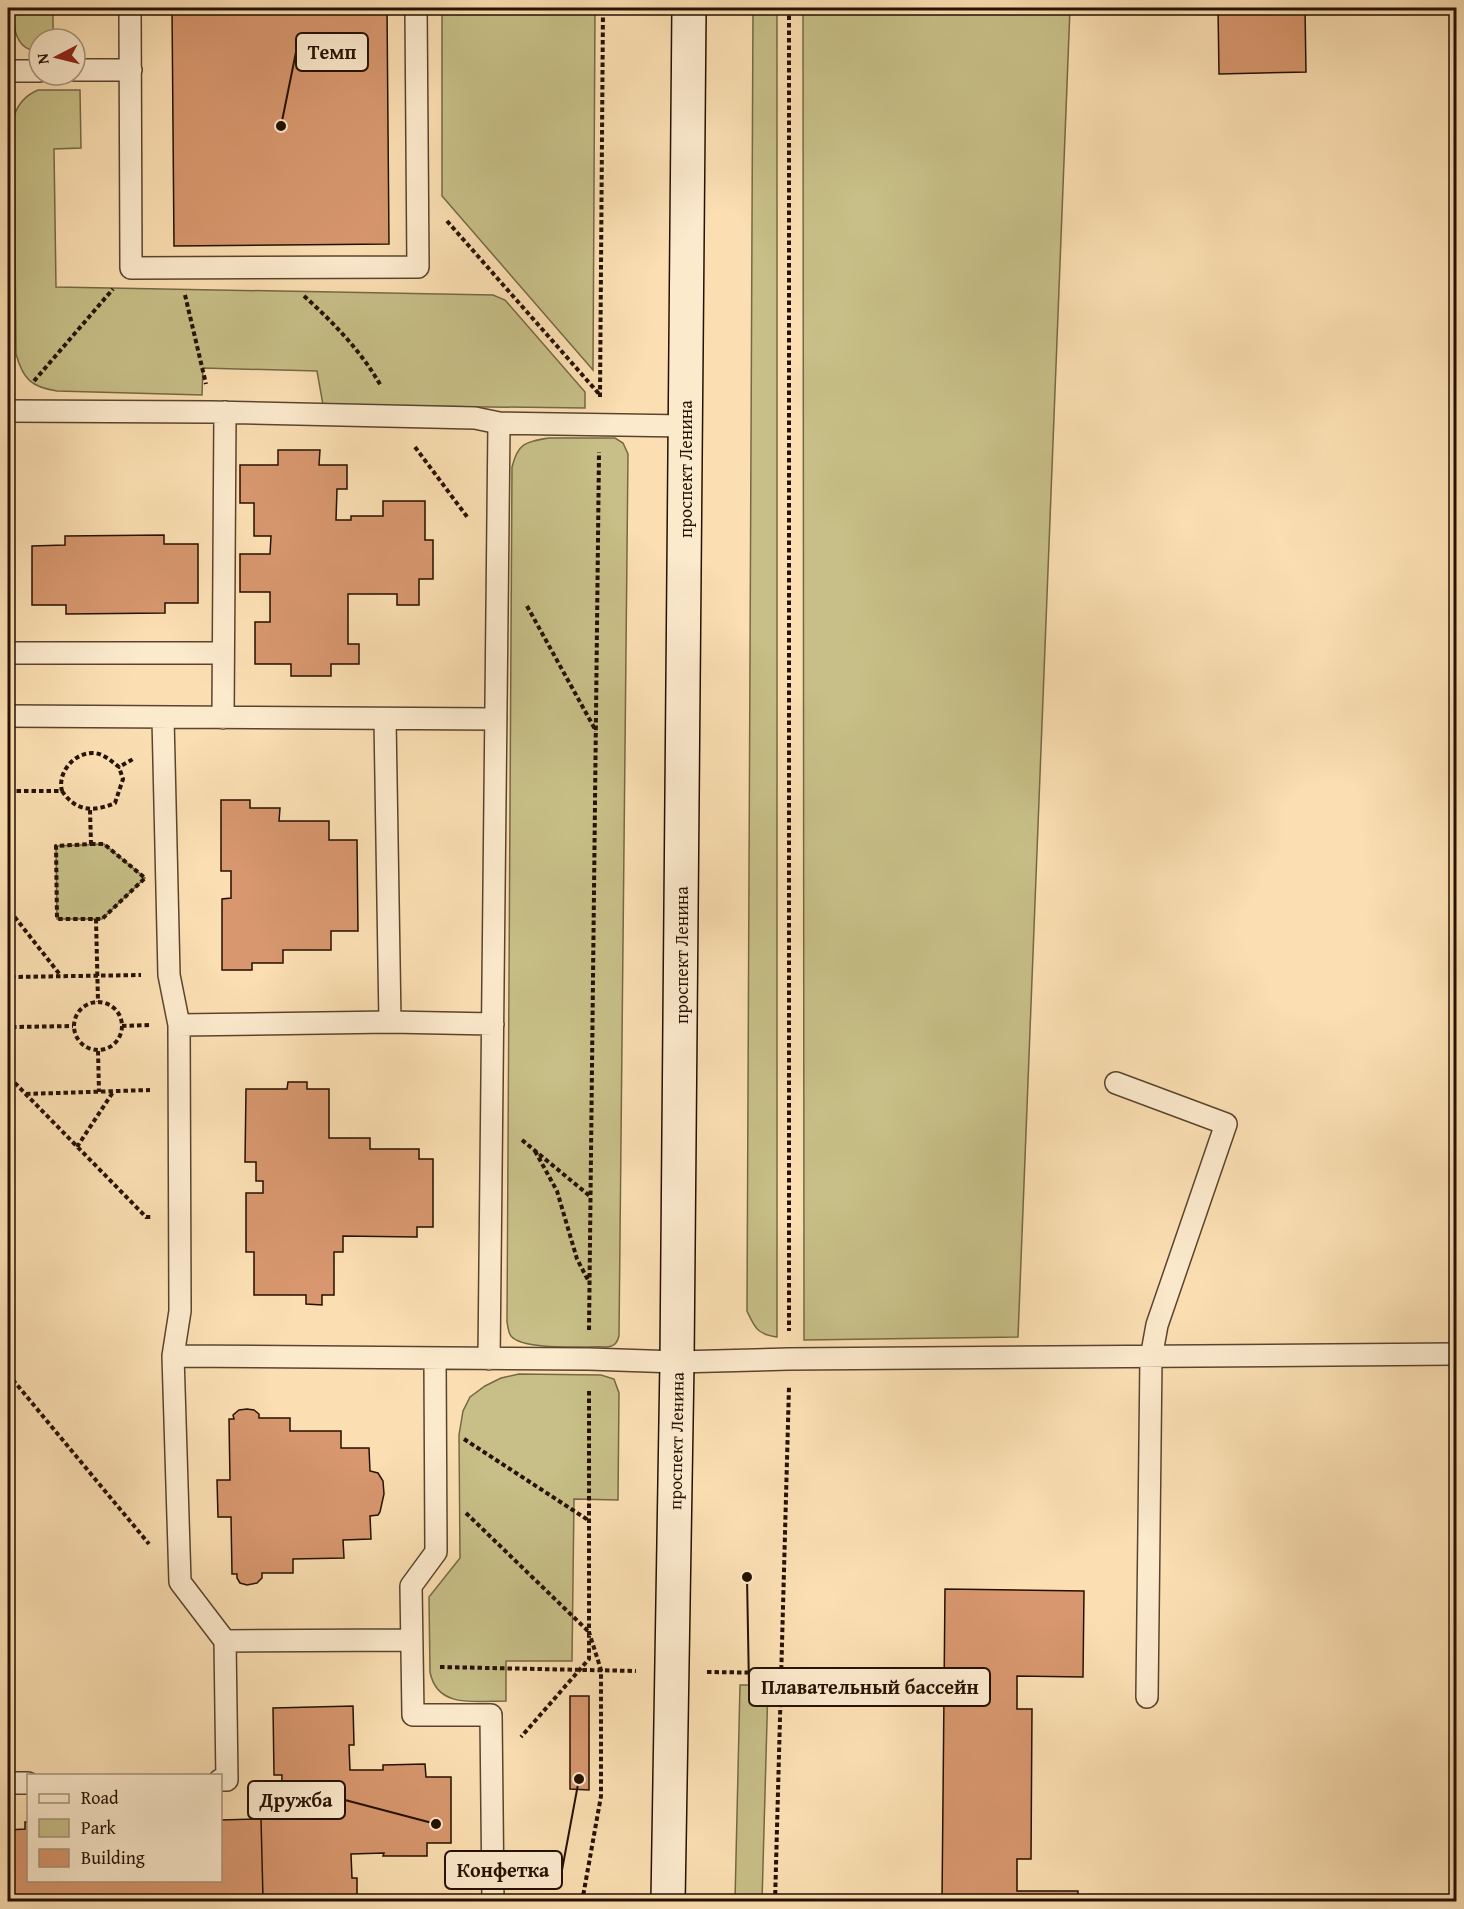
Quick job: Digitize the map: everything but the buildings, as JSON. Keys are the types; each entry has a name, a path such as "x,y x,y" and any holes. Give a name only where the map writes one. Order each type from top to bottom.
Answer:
{"main road":[{"name":"проспект Ленина","path":"668,1902 677,1362 689,8"}],"lane":[{"path":"130,8 131,268 418,267 416,8"},
{"path":"87,70 131,70"},
{"path":"8,71 27,71"},
{"path":"8,411 218,412 475,418 499,423 685,426"},
{"path":"218,412 223,718"},
{"path":"489,1359 499,423"},
{"path":"8,653 223,653"},
{"path":"8,716 496,719"},
{"path":"163,718 169,975 179,1025 180,1311 173,1356 180,1582 225,1641 227,1780 222,1780"},
{"path":"385,719 390,1022"},
{"path":"179,1025 390,1022 493,1024"},
{"path":"1116,1083 1226,1124 1157,1325 1151,1358 1147,1696"},
{"path":"173,1356 589,1359 677,1362 789,1359 1456,1354"},
{"path":"435,1359 436,1552 411,1586 413,1715 491,1715 493,1902"},
{"path":"225,1641 411,1640"},
{"path":"8,1783 27,1783"}],"path":[{"path":"492,1770 589,1659 589,1359 603,8"},
{"path":"775,1902 789,1359 789,8"},
{"path":"417,186 600,395"},
{"path":"273,267 338,327 374,373 398,416"},
{"path":"32,383 131,268"},
{"path":"178,268 203,368 218,412"},
{"path":"8,716 12,1027 10,1082 25,1094 146,1217 180,1216"},
{"path":"119,767 164,743"},
{"path":"93,753 102,755 119,767 123,779 115,803 102,809 90,810 76,807 62,791 60,784 69,764 77,757 93,753"},
{"path":"9,791 62,791"},
{"path":"90,810 91,844"},
{"path":"91,844 104,844 145,878 102,919 57,919 56,846 91,844"},
{"path":"10,911 61,976"},
{"path":"96,919 98,1002"},
{"path":"11,977 169,975"},
{"path":"98,1002 106,1003 115,1009 122,1026 120,1036 115,1043 99,1051 88,1049 81,1044 75,1036 74,1026 75,1016 81,1009 88,1004 98,1002"},
{"path":"12,1027 74,1026"},
{"path":"99,1051 99,1092"},
{"path":"25,1094 180,1089"},
{"path":"77,1147 113,1091"},
{"path":"491,1114 591,1197"},
{"path":"535,1151 557,1191 577,1259 590,1282"},
{"path":"8,1374 180,1582"},
{"path":"435,1420 589,1520"},
{"path":"436,1483 589,1632 601,1670 601,1796 582,1902"},
{"path":"412,1666 780,1673"}],"green space":[{"path":"13,8 53,8 53,27 27,27 27,48 17,36"},
{"path":"442,8 595,8 593,370 442,196"},
{"path":"753,8 777,8 777,1337 761,1332 752,1322 747,1311"},
{"path":"803,8 1070,8 1018,1337 804,1340"},
{"path":"38,90 80,90 81,148 54,149 56,287 493,295 505,300 585,392 585,408 323,405 317,371 203,368 202,395 57,391 34,384 25,376 16,354 14,116 23,100"},
{"path":"549,438 615,438 623,443 628,454 619,1336 615,1344 607,1347 556,1347 528,1344 511,1336 507,1322 512,467 520,448 528,443"},
{"path":"104,844 145,878 102,919 57,919 56,846"},
{"path":"519,1374 601,1375 614,1379 619,1393 618,1500 574,1499 572,1661 506,1661 506,1701 471,1702 449,1697 434,1684 430,1672 429,1597 460,1558 459,1435 463,1411 470,1397 485,1386 501,1378"},
{"path":"740,1685 768,1685 762,1901 735,1901"}],"place":[{"name":"Темп","path":"281,126"},
{"name":"Плавательный бассейн","path":"747,1577"},
{"name":"Конфетка","path":"579,1779"},
{"name":"Дружба","path":"436,1824"}]}
